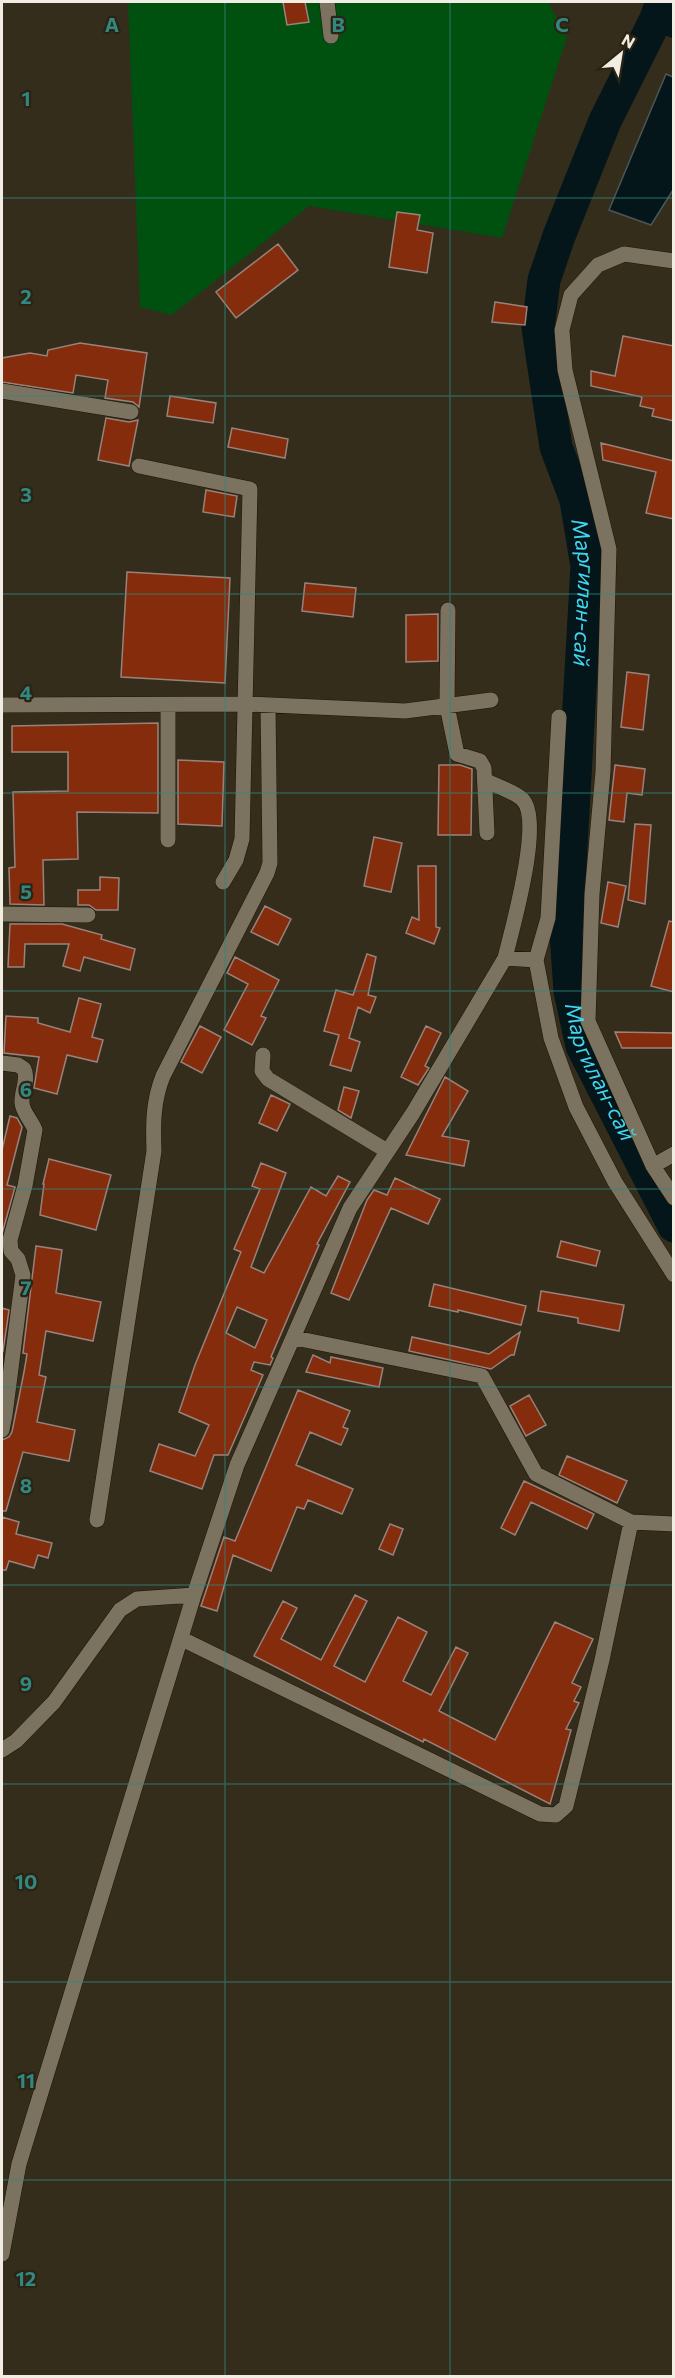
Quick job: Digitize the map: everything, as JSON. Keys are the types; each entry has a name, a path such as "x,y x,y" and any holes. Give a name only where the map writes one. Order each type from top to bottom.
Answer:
{"street":[{"path":"327,2 331,36"},
{"path":"674,261 624,254 598,265 571,295 562,330 565,370 609,549 603,772 592,894 588,1021 654,1166 674,1198"},
{"path":"2,391 131,412"},
{"path":"139,466 250,489 242,839 236,860 223,882"},
{"path":"448,610 447,706 457,754 480,761 484,768 486,833"},
{"path":"2,705 246,704 405,711 491,700"},
{"path":"97,1520 154,1151 153,1119 156,1094 270,863 268,705"},
{"path":"168,706 168,840"},
{"path":"559,717 548,918 536,960 551,1038 576,1107 615,1182 674,1275"},
{"path":"2,2254 19,2164 194,1595 237,1465 295,1338 350,1208 505,958 519,900 531,816 523,799 485,780"},
{"path":"2,914 88,915"},
{"path":"505,958 536,960"},
{"path":"263,1055 262,1071 268,1079 387,1151"},
{"path":"2,1063 18,1065 27,1074 22,1101 35,1130 25,1186 10,1240 11,1251 18,1259 22,1275 2,1430"},
{"path":"654,1166 674,1154"},
{"path":"295,1338 482,1376 536,1474 631,1522 674,1524"},
{"path":"182,1639 540,1814 556,1815 566,1806 602,1660 631,1522"},
{"path":"2,1750 16,1741 54,1702 120,1610 137,1599 194,1595"}],"green space":[{"path":"128,2 548,2 567,37 502,238 309,206 172,315 140,307"}],"shaded area":[{"path":"666,74 673,77 673,190 651,225 609,210"}],"building":[{"path":"283,2 305,2 309,22 287,25"},
{"path":"397,212 420,215 417,230 433,233 427,273 389,267"},
{"path":"278,244 298,270 236,318 216,292"},
{"path":"495,302 527,307 525,325 492,322"},
{"path":"623,336 674,346 674,421 652,416 654,409 640,406 642,397 591,386 591,371 615,376"},
{"path":"80,343 147,353 139,407 133,402 105,398 108,380 76,375 73,393 2,382 2,358 30,353 47,356 48,350"},
{"path":"170,396 216,403 213,423 167,416"},
{"path":"106,418 129,422 138,420 129,466 98,460"},
{"path":"232,428 288,439 285,458 228,447"},
{"path":"601,443 674,461 674,519 646,513 656,472 603,460"},
{"path":"206,490 237,496 234,517 203,512"},
{"path":"127,572 230,578 225,683 121,677"},
{"path":"305,583 356,588 353,617 302,611"},
{"path":"438,614 438,661 406,662 406,615"},
{"path":"627,672 649,675 643,730 621,727"},
{"path":"158,723 158,813 77,812 78,859 43,860 44,905 10,904 9,868 15,867 13,792 68,791 68,752 12,752 12,726"},
{"path":"178,760 224,762 222,826 178,824"},
{"path":"439,765 460,765 472,769 471,835 438,835"},
{"path":"615,765 645,769 642,795 627,793 624,822 609,820"},
{"path":"635,824 651,825 645,904 628,900"},
{"path":"374,837 402,843 391,892 364,886"},
{"path":"418,866 436,866 436,927 440,928 434,944 406,933 412,917 419,920"},
{"path":"100,877 119,878 118,910 96,910 89,905 78,905 78,890 100,890"},
{"path":"608,882 626,886 618,927 601,923"},
{"path":"265,906 291,919 278,945 251,932"},
{"path":"669,921 674,922 674,992 651,986"},
{"path":"10,924 62,924 102,935 101,939 135,949 130,970 84,957 80,971 63,966 69,944 25,944 24,967 8,967"},
{"path":"367,954 376,957 368,995 376,997 370,1013 358,1007 349,1038 360,1042 351,1071 330,1065 339,1035 324,1031 336,990 353,995"},
{"path":"235,957 279,980 261,1016 266,1018 252,1045 224,1030 248,984 227,973"},
{"path":"79,998 101,1004 92,1037 103,1040 97,1062 67,1055 57,1094 34,1088 39,1057 4,1053 6,1016 38,1018 38,1023 70,1032"},
{"path":"200,1026 221,1037 202,1073 181,1062"},
{"path":"426,1026 441,1033 425,1066 429,1068 418,1085 401,1077"},
{"path":"615,1032 674,1033 674,1048 622,1048"},
{"path":"445,1077 468,1091 442,1136 469,1141 464,1166 406,1155"},
{"path":"344,1087 359,1091 351,1118 338,1110"},
{"path":"271,1095 290,1104 277,1131 259,1123"},
{"path":"10,1116 17,1118 22,1127 7,1185 15,1187 2,1234 2,1150"},
{"path":"49,1159 111,1175 96,1230 40,1215 43,1184"},
{"path":"261,1163 286,1173 251,1267 264,1273 311,1187 326,1196 338,1176 350,1182 317,1244 319,1245 271,1357 273,1358 270,1365 254,1362 251,1370 263,1375 228,1455 214,1455 202,1489 150,1471 159,1444 195,1456 209,1425 179,1412 195,1365 241,1252 234,1249 260,1189 252,1186","holes":["237,1307 267,1320 255,1348 226,1333"]},
{"path":"395,1178 440,1199 428,1224 391,1208 349,1300 331,1293 367,1200 374,1190 387,1195"},
{"path":"561,1241 600,1251 596,1266 557,1257"},
{"path":"36,1246 62,1250 56,1293 101,1302 93,1341 46,1331 39,1375 46,1377 37,1422 75,1430 69,1461 23,1452 6,1511 2,1511 2,1440 9,1437 12,1432 24,1372 27,1354 23,1353"},
{"path":"434,1284 526,1306 521,1325 458,1310 458,1312 429,1306"},
{"path":"541,1291 624,1305 619,1331 578,1323 578,1318 538,1311"},
{"path":"2,1308 9,1310 3,1351 2,1350"},
{"path":"520,1332 514,1355 491,1369 409,1351 412,1337 489,1354"},
{"path":"313,1355 330,1363 331,1357 383,1368 379,1387 306,1372"},
{"path":"298,1390 350,1411 343,1427 348,1429 341,1445 310,1432 296,1465 353,1489 342,1514 308,1500 304,1509 297,1507 271,1571 233,1555 217,1611 201,1606 224,1537 235,1541"},
{"path":"529,1395 546,1425 526,1436 510,1406"},
{"path":"567,1456 627,1481 617,1503 559,1475"},
{"path":"524,1481 594,1514 587,1529 531,1502 515,1535 501,1528"},
{"path":"2,1517 19,1522 16,1534 52,1543 48,1558 38,1555 34,1568 9,1561 6,1570 2,1570"},
{"path":"390,1524 403,1529 393,1555 379,1549"},
{"path":"355,1595 367,1601 334,1666 365,1682 398,1617 427,1632 403,1681 431,1695 456,1647 468,1653 439,1711 495,1740 555,1622 593,1639 572,1683 581,1687 574,1701 579,1703 566,1729 571,1730 550,1804 254,1656 283,1601 297,1608 281,1639 321,1660"}],"waterway":[{"name":"Маргилан-сай","path":"662,2 655,21 605,121 559,236 544,280 538,328 556,447 576,500 587,566 566,934 570,991 582,1046 674,1226"},
{"path":"655,21 674,28"}]}
